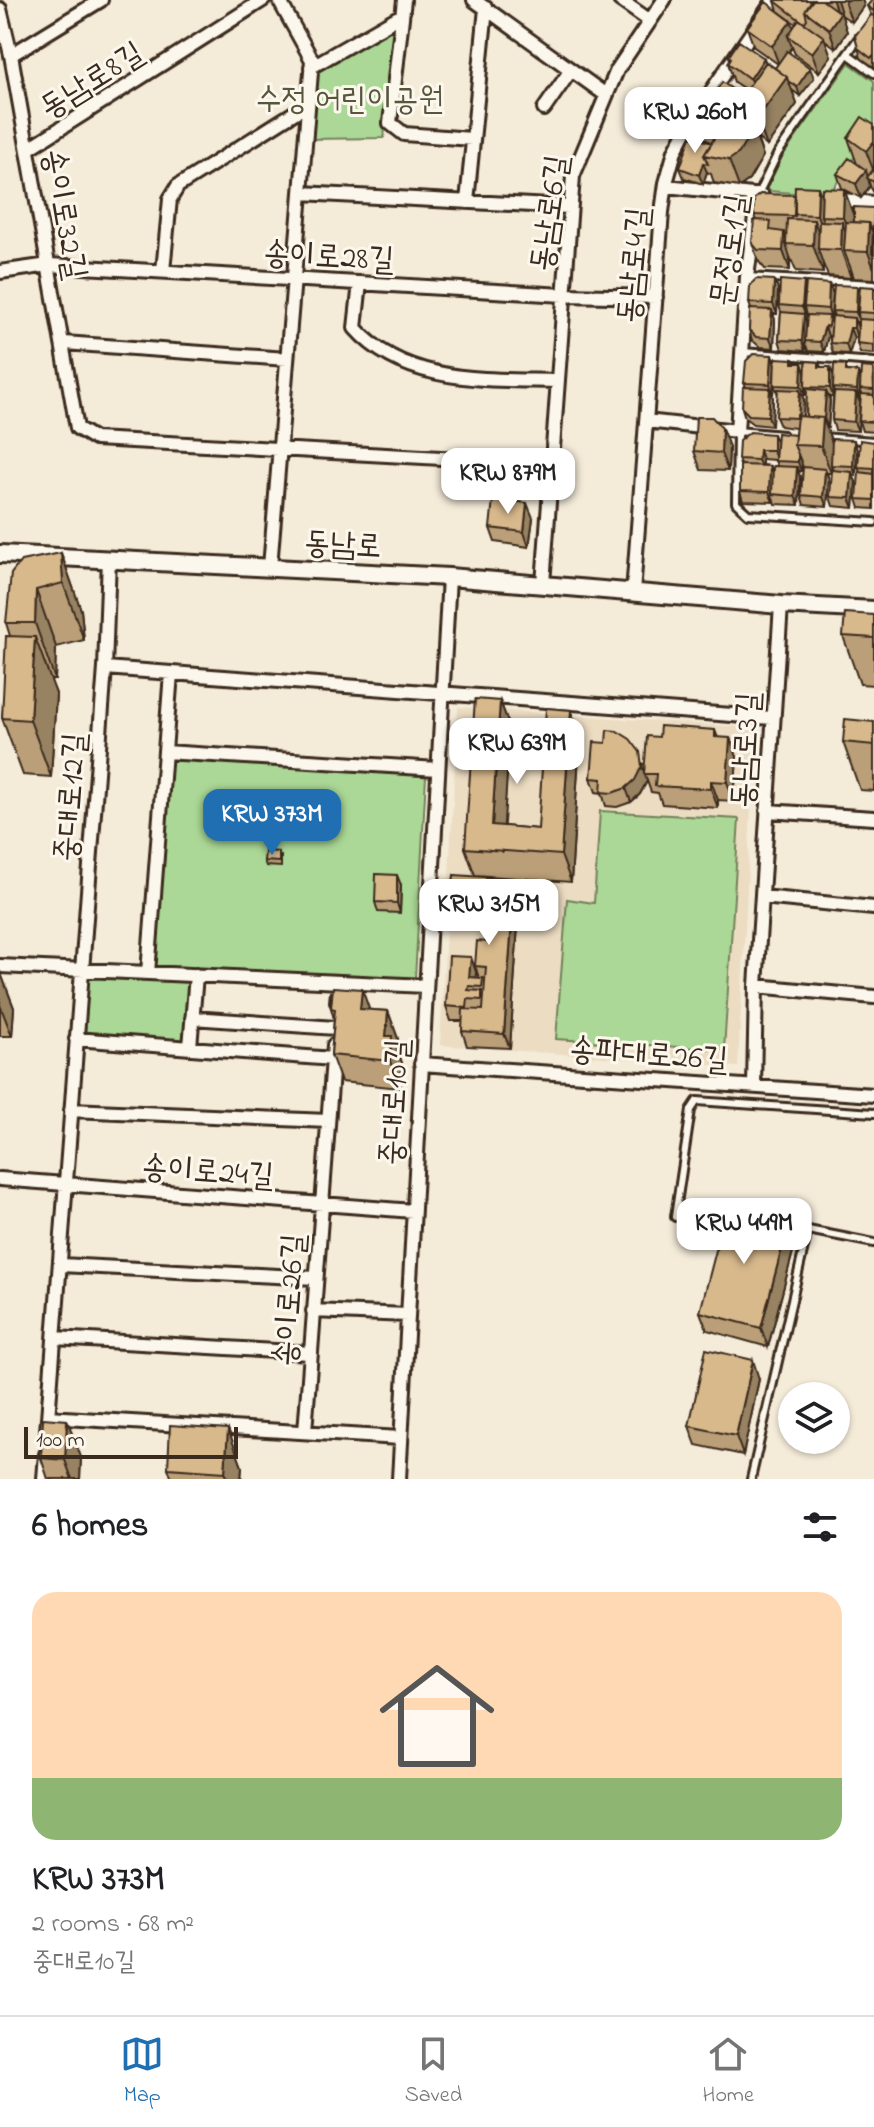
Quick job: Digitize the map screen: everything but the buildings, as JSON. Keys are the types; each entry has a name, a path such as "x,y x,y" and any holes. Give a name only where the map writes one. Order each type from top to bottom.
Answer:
{"main road":[{"name":"동남로","path":"0,554 449,577 874,610"}],"street":[{"name":"동남로8길","path":"11,55 101,0"},
{"name":"동남로8길","path":"28,149 263,0"},
{"path":"270,567 312,60 279,0"},
{"path":"404,0 390,123 404,134 472,139"},
{"path":"474,0 606,95"},
{"path":"620,0 650,21"},
{"name":"동남로6길","path":"543,584 573,176 617,70 664,0"},
{"name":"동남로4길","path":"633,593 666,186 675,151 689,124 774,0"},
{"path":"467,202 486,8"},
{"name":"송이로32길","path":"0,9 64,343 77,428 95,439 279,449"},
{"path":"311,67 402,15"},
{"path":"544,109 571,70"},
{"path":"163,271 170,199 178,186 308,104"},
{"path":"666,186 772,196"},
{"path":"301,193 569,207"},
{"name":"문정로1길","path":"737,431 751,226 758,195"},
{"path":"816,198 874,203"},
{"name":"송이로28길","path":"0,272 49,265 564,295 656,297"},
{"path":"360,283 355,328 370,345 413,366 458,379 557,381"},
{"path":"64,343 287,359"},
{"path":"646,421 737,431"},
{"path":"279,449 552,464"},
{"name":"중대로12길","path":"44,1479 105,668 109,558"},
{"name":"중대로10길","path":"399,1479 449,577"},
{"name":"동남로3길","path":"754,1086 756,986 781,605"},
{"path":"105,668 772,718"},
{"path":"148,973 171,673"},
{"path":"165,752 438,769"},
{"path":"767,811 874,818"},
{"path":"762,897 874,908"},
{"path":"0,966 426,986"},
{"path":"190,1047 196,975"},
{"name":"송이로26길","path":"305,1432 339,982"},
{"path":"756,986 874,997"},
{"path":"192,1018 336,1028"},
{"path":"76,1039 333,1059"},
{"name":"송파대로26길","path":"421,1064 874,1095"},
{"path":"71,1110 328,1121"},
{"name":"송이로24길","path":"0,1179 413,1211"},
{"path":"61,1265 316,1278"},
{"path":"313,1311 407,1315"},
{"path":"55,1338 310,1353"},
{"path":"48,1417 400,1438"}],"lane":[{"name":"문정로1길","path":"758,195 778,153 865,29"},
{"path":"848,54 874,73"},
{"path":"830,199 839,186"},
{"path":"747,277 874,284"},
{"path":"742,352 874,362"},
{"path":"798,436 737,431 736,503 748,514 874,522"},
{"path":"813,437 874,441"},
{"path":"675,1217 691,1110 697,1101 874,1113"},
{"path":"751,1479 808,1230 874,1243"}],"shaded area":[{"path":"458,707 755,728 738,1067 440,1045"}],"green space":[{"name":"수정 어린이공원","path":"396,27 384,138 309,139 313,75"},
{"path":"849,63 874,81 874,129 828,196 769,191 767,188 782,157"},
{"path":"171,758 426,776 415,979 152,969"},
{"path":"600,811 739,819 724,1050 556,1039 567,899 594,903"},
{"path":"85,975 190,982 185,1043 80,1036"}]}
